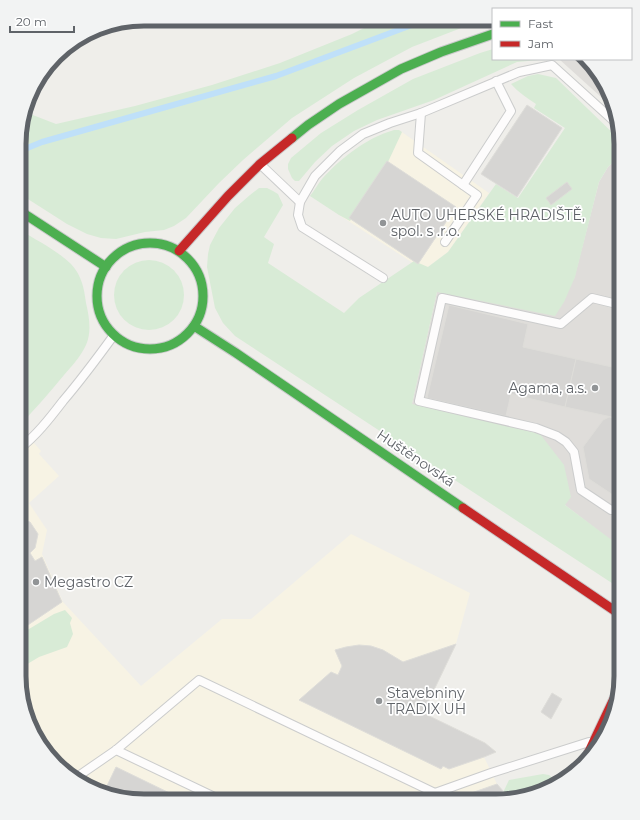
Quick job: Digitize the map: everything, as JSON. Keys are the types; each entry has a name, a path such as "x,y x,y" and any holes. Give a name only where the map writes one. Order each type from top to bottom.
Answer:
{"street":[{"path":"179,251 228,196 260,164 308,125 340,104 401,69 441,52 492,34"},
{"path":"26,215 106,267"},
{"path":"157,243 179,251 193,264 198,272 203,290 203,300 200,314 194,326 179,340 161,348 151,349 136,347 122,341 109,329 99,311 97,298 99,282 106,267 123,250 139,244 157,243"},
{"name":"Huštěnovská","path":"194,326 614,610"}],"lane":[{"path":"383,278 302,228 298,215 300,202 314,176 340,151 363,134 421,113 519,72 552,65 611,118"},
{"path":"463,185 511,112 496,82"},
{"path":"421,113 418,153 477,195 445,242"},
{"path":"260,164 300,202"},
{"path":"614,303 592,298 561,324 442,298 419,401 536,428 557,436 566,442 574,452 581,490 611,510 614,510"},
{"path":"26,444 53,414 87,372 114,335"},
{"path":"80,775 116,750 199,680 435,793 491,773 594,742"},
{"path":"116,750 208,794"}],"shaded area":[{"path":"560,60 580,60 590,72 606,101"},
{"path":"399,130 489,193 448,252 428,267 422,269 339,215"},
{"path":"614,161 613,542 565,505 412,404 437,292 574,279 599,182 608,167"},
{"path":"26,434 41,451 39,454 59,476 29,503 47,530 42,554 63,602 141,686 222,619 251,619 351,534 470,593 456,644 423,713 485,743 496,752 484,757 497,784 503,791 502,794 136,794 106,788 92,782 72,770 60,760 42,735 30,707 27,692"}],"green space":[{"path":"368,26 466,26 412,47 354,78 292,118 243,160 186,218 174,226 164,230 145,232 116,239 101,238 87,234 67,224 26,198 26,144 30,114 56,124 135,106 212,85 280,63"},
{"path":"492,49 492,60 539,60 517,62 434,100 377,120 354,131 332,146 315,162 299,181 295,181 292,178 288,169 288,164 291,158 321,133 413,79"},
{"path":"538,74 556,78 613,134 614,161 608,167 599,182 575,277 564,302 555,316 437,292 412,404 540,434 564,465 571,497 565,505 613,541 614,540 614,584 235,336 223,323 215,308 207,267 210,245 219,228 235,208 250,195 259,188 267,188 278,194 283,205 264,237 274,244 268,263 344,313 359,298 414,261 428,267 448,252 496,184 518,198 565,128 534,108 536,104 511,84 528,76"},
{"path":"394,130 399,130 402,132 388,162 350,221 310,196 322,179 346,156 364,143"},
{"path":"26,234 60,255 75,269 83,287 89,319 89,335 84,349 48,394 26,418"},
{"path":"142,260 156,260 169,266 178,275 182,281 184,295 182,309 174,320 163,328 156,330 142,330 135,328 124,320 116,309 114,302 114,288 116,281 124,270 135,262"},
{"path":"65,610 72,618 70,623 73,634 67,647 39,657 26,665 26,631 54,614"},
{"path":"543,774 549,775 553,779 527,790 502,794 509,780"}],"building":[{"path":"527,105 562,128 517,197 481,174"},
{"path":"387,161 456,207 418,264 349,218"},
{"path":"567,182 572,189 551,205 546,198"},
{"path":"449,305 528,324 523,347 576,359 565,407 511,394 506,416 427,398"},
{"name":"Agama, a.s.","path":"576,359 614,367 614,418 565,407"},
{"path":"609,417 614,418 614,496 589,479 583,447 603,420"},
{"name":"Megastro CZ","path":"26,521 30,522 38,534 35,548 30,553 35,561 42,557 62,602 26,626"},
{"path":"456,644 423,713 485,743 496,752 484,757 449,769 443,766 441,769 299,700 331,672 338,675 342,666 335,650 359,645 371,646 383,650 403,662"},
{"path":"552,693 562,699 551,719 541,712"},
{"path":"116,767 172,794 136,794 106,788"},
{"path":"497,784 503,791 502,794 468,794"}],"waterway":[{"path":"26,149 42,142 276,76 409,26"}],"traffic: fast":[{"path":"292,138 339,104 401,69 441,52 492,34"},
{"path":"26,215 106,267"},
{"path":"150,243 170,247 187,259 199,276 203,296 199,316 187,333 170,345 150,349 130,345 113,333 101,316 97,296 101,276 113,259 130,247 150,243"},
{"path":"194,326 463,508"}],"traffic: jam":[{"path":"179,251 228,196 260,164 292,138"},
{"path":"463,508 614,610"},
{"path":"593,744 610,708"}],"place":[{"name":"AUTO UHERSKÉ HRADIŠTĚ, spol. s .r.o.","path":"383,223"},
{"name":"Agama, a.s.","path":"595,388"},
{"name":"Megastro CZ","path":"36,582"},
{"name":"Stavebniny TRADIX UH","path":"379,701"}]}
